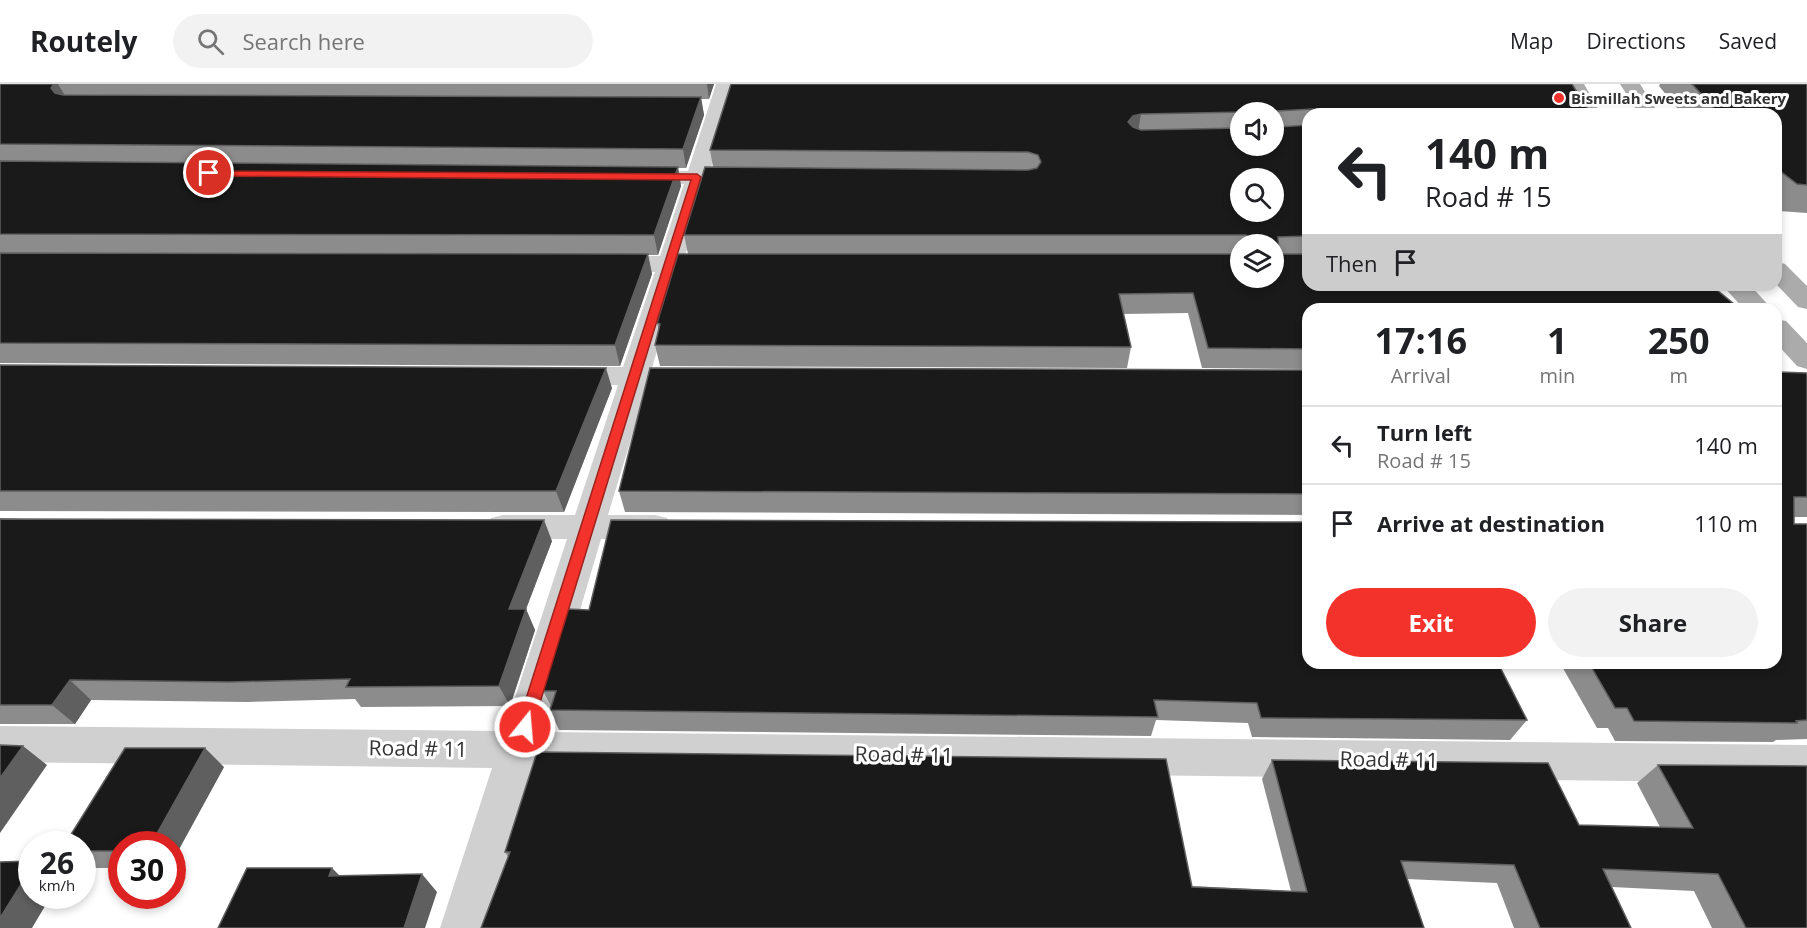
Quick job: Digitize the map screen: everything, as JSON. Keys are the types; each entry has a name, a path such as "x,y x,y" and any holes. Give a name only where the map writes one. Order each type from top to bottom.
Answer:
{"main road":[{"path":"1574,84 1588,108"},
{"path":"1630,84 1645,108"},
{"path":"1782,276 1807,301"},
{"path":"1741,291 1753,303"},
{"path":"1782,337 1804,374"}],"street":[{"path":"463,928 697,177 713,99"},
{"path":"614,176 767,178"},
{"path":"586,264 741,264"},
{"path":"539,376 717,377"},
{"path":"468,526 682,527"},
{"name":"Road # 11","path":"0,744 1807,764"}],"building":[{"path":"0,84 54,84 51,88 55,93 63,95 701,97 683,149 0,144"},
{"path":"731,84 1572,84 1587,108 1302,108 1284,111 1284,102 1230,102 1230,113 1141,114 1133,116 1128,122 1141,130 1230,128 1230,156 1284,156 1284,127 1302,125 1302,236 1284,237 1284,234 684,235 705,167 1028,170 1037,168 1041,162 1038,155 1028,152 710,150"},
{"path":"1692,84 1807,84 1807,185 1797,184 1782,173 1782,108 1714,108"},
{"path":"0,161 678,167 654,235 0,234"},
{"path":"0,253 648,254 615,345 0,343"},
{"path":"678,254 1230,254 1230,288 1284,288 1284,254 1302,254 1302,291 1718,291 1733,303 1302,303 1302,349 1208,348 1193,293 1119,294 1131,347 655,345 660,324 657,323"},
{"path":"0,365 606,368 556,491 0,491"},
{"path":"650,368 1302,370 1302,494 619,491"},
{"path":"1782,372 1807,373 1807,497 1794,497 1794,524 1807,524 1807,720 1796,721 1797,723 1634,721 1627,708 1615,708 1592,669 1782,669"},
{"path":"0,519 544,520 509,609 526,609 499,686 346,687 350,679 230,682 70,680 52,705 0,705"},
{"path":"611,520 1302,522 1302,669 1501,669 1527,720 1261,718 1257,703 1154,700 1158,717 550,710 556,691 543,691 568,609 589,610"},
{"path":"0,745 23,746 0,778"},
{"path":"125,748 205,748 158,831 108,831 108,851 96,851 96,831 73,831"},
{"path":"537,752 1166,759 1192,887 1307,892 1272,760 1548,763 1579,825 1693,828 1658,765 1807,766 1807,928 1746,928 1718,874 1603,869 1631,928 1540,928 1514,865 1401,861 1424,928 481,928 510,852 505,852"},
{"path":"18,861 18,889 0,918 0,862"},
{"path":"247,868 332,868 329,876 422,874 404,928 218,928"}],"place":[{"name":"Bismillah Sweets and Bakery","path":"1559,98"}],"route":[{"path":"209,173 697,177 525,727"}]}
